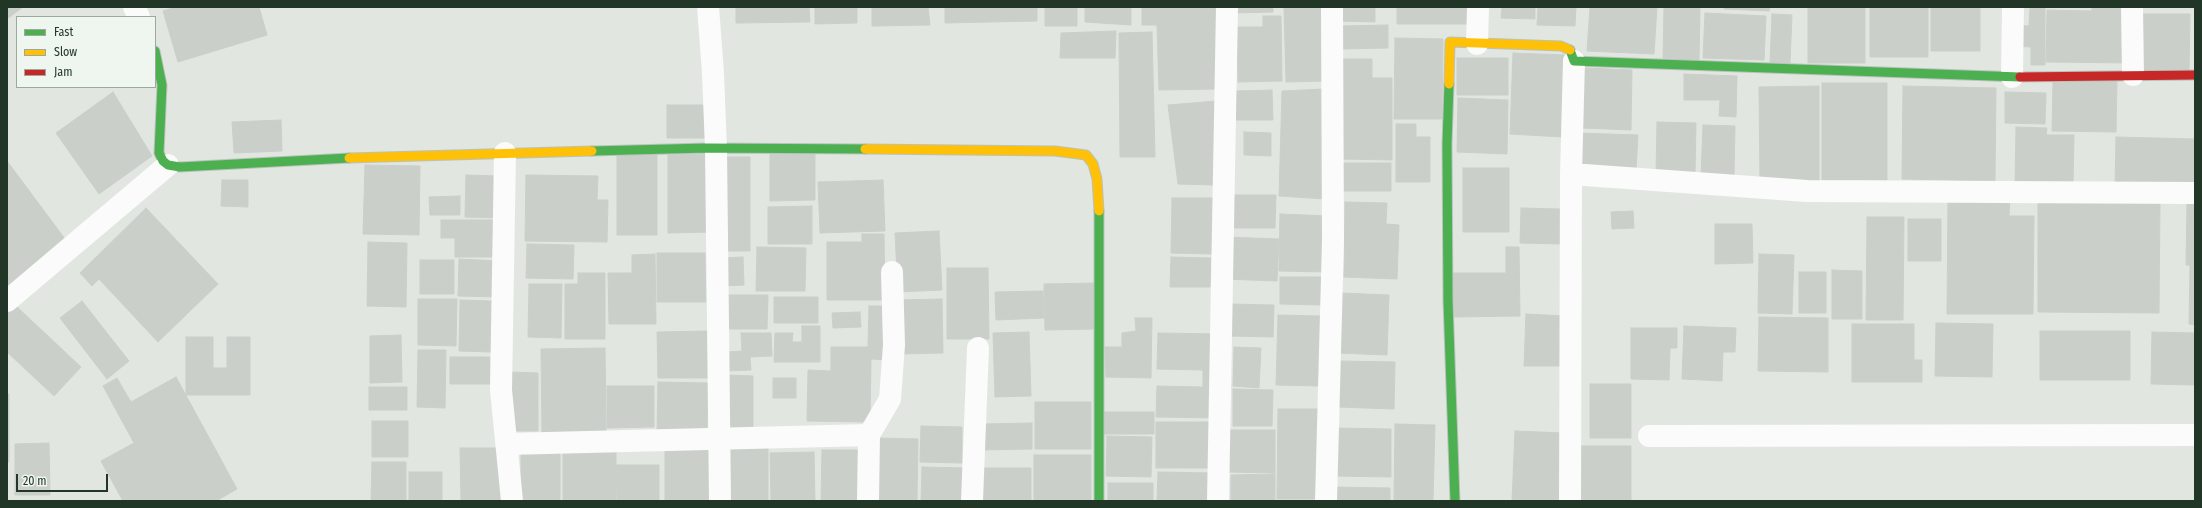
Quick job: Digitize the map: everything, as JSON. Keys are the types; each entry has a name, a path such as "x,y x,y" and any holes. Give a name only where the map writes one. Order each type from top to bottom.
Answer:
{"street":[{"path":"134,7 139,16"},
{"path":"708,7 714,73 716,149 720,501"},
{"path":"1218,501 1227,7"},
{"path":"1326,501 1333,240 1332,7"},
{"path":"1477,44 1478,7"},
{"path":"2012,77 2013,7"},
{"path":"2132,7 2133,75"},
{"path":"1455,501 1448,301 1447,144 1450,42 1561,46 1570,50 1574,61 1571,174 1570,501"},
{"path":"156,56 162,85 159,153 163,161 168,165 180,167 357,158 505,153 716,149 1055,151 1086,155 1093,164 1097,179 1099,201 1099,501"},
{"path":"1574,61 2012,77 2195,75"},
{"path":"505,153 501,390 508,444 512,501"},
{"path":"7,301 168,165"},
{"path":"1571,174 1807,191 2195,193"},
{"path":"868,501 869,435 890,399 894,345 892,272"},
{"path":"972,501 978,348"},
{"path":"508,444 719,440 869,435"},
{"path":"1649,436 2195,435"}],"building":[{"path":"7,7 23,7 7,19"},
{"path":"176,7 259,7 267,35 178,62 163,11"},
{"path":"736,7 809,7 810,22 736,23"},
{"path":"815,7 857,7 857,23 815,24"},
{"path":"872,7 928,7 930,25 872,26"},
{"path":"945,7 1037,7 1037,21 945,23"},
{"path":"1045,7 1077,7 1077,26 1045,26"},
{"path":"1085,7 1131,7 1131,25 1085,22"},
{"path":"1142,7 1218,7 1219,89 1159,90 1157,25 1142,25"},
{"path":"1234,7 1273,7 1273,12 1234,13"},
{"path":"1284,7 1322,7 1324,81 1286,82"},
{"path":"1337,7 1375,7 1375,22 1337,21"},
{"path":"1397,7 1471,7 1471,24 1397,24"},
{"path":"1502,7 1535,7 1535,19 1501,18"},
{"path":"1538,7 1576,7 1575,26 1537,25"},
{"path":"1590,7 1657,7 1654,54 1587,51"},
{"path":"1664,7 1700,7 1699,61 1663,58"},
{"path":"1724,7 1770,7 1769,11 1724,9"},
{"path":"1808,7 1865,7 1865,63 1808,63"},
{"path":"1870,7 1928,7 1928,57 1870,57"},
{"path":"1931,7 1980,7 1980,51 1931,51"},
{"path":"2092,7 2130,7 2130,63 2046,62 2047,10 2092,11"},
{"path":"2030,8 2045,8 2045,65 2031,65 2031,47 2015,46 2015,25 2029,26"},
{"path":"1705,13 1766,16 1764,60 1703,58"},
{"path":"1772,14 1792,15 1790,63 1770,63"},
{"path":"2141,14 2190,14 2189,72 2140,72"},
{"path":"1263,16 1281,16 1282,81 1238,82 1237,27 1263,27"},
{"path":"1388,25 1388,48 1341,49 1340,26"},
{"path":"1116,31 1115,58 1060,58 1061,33"},
{"path":"1152,32 1155,157 1120,157 1119,33"},
{"path":"1395,38 1443,39 1442,119 1394,119"},
{"path":"1513,53 1567,55 1563,137 1510,134"},
{"path":"1457,58 1508,58 1508,95 1457,95"},
{"path":"1339,59 1372,59 1372,78 1392,78 1392,160 1339,159"},
{"path":"1584,68 1632,70 1631,130 1583,128"},
{"path":"1684,74 1737,76 1736,117 1719,116 1720,100 1684,100"},
{"path":"2053,79 2117,80 2116,132 2052,131"},
{"path":"1822,83 1887,83 1887,180 1822,180"},
{"path":"1819,86 1819,182 1760,182 1759,87"},
{"path":"1903,86 1996,88 1995,181 1902,179"},
{"path":"1324,89 1325,199 1279,196 1282,91"},
{"path":"1272,90 1273,120 1236,120 1236,91"},
{"path":"113,92 152,156 99,194 56,133"},
{"path":"2005,92 2046,93 2045,124 2005,123"},
{"path":"1458,98 1508,100 1507,154 1457,152"},
{"path":"1217,101 1213,185 1178,184 1168,105"},
{"path":"667,105 710,105 710,138 667,138"},
{"path":"281,120 282,151 234,153 232,122"},
{"path":"1657,122 1696,123 1695,175 1656,175"},
{"path":"1396,124 1416,124 1416,137 1430,137 1430,182 1396,182"},
{"path":"1703,125 1735,126 1734,175 1701,175"},
{"path":"2016,127 2047,128 2046,135 2074,135 2073,185 2015,184"},
{"path":"1244,132 1271,133 1271,156 1244,155"},
{"path":"1578,133 1638,135 1636,170 1577,168"},
{"path":"2116,137 2195,139 2195,188 2115,187"},
{"path":"710,154 711,232 668,233 668,155"},
{"path":"770,154 815,154 815,200 770,201"},
{"path":"617,155 657,155 657,235 617,235"},
{"path":"722,157 750,157 750,251 722,251"},
{"path":"7,161 68,243 10,287 7,283"},
{"path":"1341,163 1391,163 1391,191 1341,191"},
{"path":"365,165 420,166 419,235 363,234"},
{"path":"1463,168 1509,168 1509,232 1463,232"},
{"path":"466,175 500,176 499,218 465,217"},
{"path":"526,175 598,176 597,200 608,200 607,242 525,241"},
{"path":"222,180 248,180 248,207 221,206"},
{"path":"883,180 885,231 820,233 818,182"},
{"path":"1233,195 1276,195 1275,228 1232,228"},
{"path":"460,196 460,215 430,215 429,197"},
{"path":"1172,198 1213,198 1212,254 1171,253"},
{"path":"1948,198 2010,198 2009,216 2034,216 2033,314 1947,314"},
{"path":"2038,199 2160,200 2159,313 2038,312"},
{"path":"1345,202 1387,203 1386,224 1399,225 1397,279 1344,277"},
{"path":"2187,203 2195,204 2195,325 2189,324 2190,265 2186,265"},
{"path":"812,206 812,244 768,244 768,207"},
{"path":"146,208 218,284 158,342 99,279 92,286 80,273"},
{"path":"1521,208 1561,209 1560,244 1520,243"},
{"path":"1633,211 1634,228 1612,229 1611,212"},
{"path":"1280,214 1328,216 1327,272 1279,271"},
{"path":"1867,217 1904,217 1903,320 1866,320"},
{"path":"1908,219 1941,219 1941,261 1908,261"},
{"path":"441,220 499,220 499,257 455,257 455,238 441,238"},
{"path":"1715,224 1752,224 1753,263 1715,264"},
{"path":"939,231 942,290 898,292 895,233"},
{"path":"862,234 884,234 885,300 827,300 827,242 862,242"},
{"path":"1225,237 1279,239 1277,281 1224,279"},
{"path":"368,242 407,243 406,307 367,306"},
{"path":"527,244 574,245 573,279 526,278"},
{"path":"757,247 806,248 805,291 756,291"},
{"path":"1506,247 1519,247 1520,316 1453,317 1453,273 1506,273"},
{"path":"657,253 705,253 706,302 657,302"},
{"path":"655,254 656,324 609,324 608,273 632,273 632,255"},
{"path":"1759,254 1794,255 1792,314 1758,313"},
{"path":"743,257 744,285 724,286 722,258"},
{"path":"1171,257 1211,258 1210,287 1170,287"},
{"path":"459,259 498,261 497,297 458,296"},
{"path":"420,260 454,260 454,294 420,294"},
{"path":"947,268 988,268 989,339 947,339"},
{"path":"1832,270 1862,271 1862,319 1832,319"},
{"path":"1799,272 1826,272 1826,313 1799,313"},
{"path":"578,273 605,273 605,339 565,339 565,284 578,284"},
{"path":"1280,277 1323,277 1322,305 1280,304"},
{"path":"1094,283 1095,329 1045,330 1044,284"},
{"path":"529,284 562,284 561,338 528,337"},
{"path":"1043,291 1044,318 996,320 995,292"},
{"path":"1341,293 1389,295 1387,355 1338,353"},
{"path":"724,295 768,295 767,329 723,329"},
{"path":"774,297 818,297 818,323 774,323"},
{"path":"418,299 457,299 456,346 418,345"},
{"path":"942,299 943,353 900,354 898,300"},
{"path":"460,300 492,301 491,352 459,351"},
{"path":"82,301 129,361 107,379 60,318"},
{"path":"1231,304 1274,305 1273,337 1230,336"},
{"path":"15,305 81,367 54,396 7,352 7,313"},
{"path":"869,306 890,306 889,360 871,359 870,422 807,421 808,370 831,371 831,347 868,347"},
{"path":"860,312 861,327 833,328 832,313"},
{"path":"1526,314 1565,316 1563,366 1524,366"},
{"path":"1278,315 1320,316 1318,386 1276,385"},
{"path":"1759,317 1828,318 1828,372 1758,371"},
{"path":"1135,318 1152,318 1151,378 1106,377 1105,347 1122,347 1122,333 1136,331"},
{"path":"1936,323 1993,324 1992,377 1935,376"},
{"path":"1852,324 1914,324 1914,360 1922,360 1922,382 1852,382"},
{"path":"802,326 820,326 820,362 774,362 775,333 793,333 792,342 802,342"},
{"path":"1684,326 1736,328 1735,352 1723,352 1722,381 1682,379"},
{"path":"1631,328 1677,328 1677,348 1670,348 1669,380 1631,379"},
{"path":"708,331 708,378 658,378 657,332"},
{"path":"2040,331 2130,331 2130,380 2040,380"},
{"path":"1029,332 1031,396 995,397 993,333"},
{"path":"2152,332 2195,333 2195,385 2151,384"},
{"path":"741,333 771,333 772,356 750,357 751,370 727,371 727,352 742,351"},
{"path":"1158,333 1218,334 1217,418 1156,417 1157,386 1203,387 1203,370 1157,369"},
{"path":"401,335 402,382 370,383 370,336"},
{"path":"186,337 213,337 213,368 227,368 227,337 250,337 250,395 186,395"},
{"path":"1234,347 1261,348 1259,388 1233,386"},
{"path":"605,348 606,432 542,433 541,349"},
{"path":"418,350 446,350 445,408 417,407"},
{"path":"450,357 490,357 490,384 450,384"},
{"path":"1339,361 1395,362 1394,409 1337,407"},
{"path":"510,372 538,373 538,431 510,431"},
{"path":"727,375 753,376 753,433 726,432"},
{"path":"176,377 237,489 216,501 123,501 101,461 134,443 103,386 117,378 131,402"},
{"path":"773,378 796,378 796,398 773,398"},
{"path":"658,382 708,383 707,433 657,432"},
{"path":"1590,384 1631,384 1631,438 1590,438"},
{"path":"607,386 654,386 654,427 607,428"},
{"path":"369,387 407,387 407,410 369,410"},
{"path":"1233,389 1273,390 1272,426 1233,426"},
{"path":"7,394 9,394 9,462 7,462"},
{"path":"1035,402 1091,402 1091,449 1035,449"},
{"path":"1278,409 1323,409 1322,499 1277,499"},
{"path":"1103,412 1154,412 1154,434 1102,434"},
{"path":"372,421 408,421 408,457 372,457"},
{"path":"1156,422 1216,422 1216,468 1156,468"},
{"path":"1032,423 1032,449 983,450 983,424"},
{"path":"1395,424 1435,425 1433,501 1394,501"},
{"path":"921,426 962,427 962,463 920,462"},
{"path":"1336,428 1391,429 1391,477 1334,476"},
{"path":"1228,430 1275,430 1275,473 1227,472"},
{"path":"1515,431 1564,433 1561,501 1512,501"},
{"path":"1107,436 1152,437 1151,477 1106,476"},
{"path":"876,438 918,439 917,501 874,501"},
{"path":"49,443 50,495 15,495 15,444"},
{"path":"665,444 716,445 715,501 665,501"},
{"path":"724,445 768,445 768,501 724,501"},
{"path":"1580,446 1631,446 1631,501 1580,501"},
{"path":"460,448 501,448 501,501 461,501"},
{"path":"563,449 616,449 616,501 563,501"},
{"path":"822,450 861,450 861,501 821,501"},
{"path":"560,452 560,501 521,501 521,453"},
{"path":"814,452 815,501 771,501 770,453"},
{"path":"1034,455 1091,455 1091,501 1034,501"},
{"path":"372,462 406,462 406,501 371,500"},
{"path":"616,465 659,465 659,501 617,501"},
{"path":"922,467 967,468 966,501 921,501"},
{"path":"981,468 1031,468 1031,501 981,501"},
{"path":"409,472 442,472 442,501 409,501"},
{"path":"1158,472 1214,473 1214,501 1157,501"},
{"path":"1275,474 1275,501 1231,501 1231,475"},
{"path":"1108,483 1153,483 1153,501 1108,501"},
{"path":"1334,487 1390,488 1390,501 1334,501"}],"traffic: fast":[{"path":"1570,50 1574,61 2020,77"},
{"path":"156,56 162,85 159,153 163,161 168,165 180,167 349,158"},
{"path":"1449,84 1447,144 1448,301 1455,501"},
{"path":"592,151 707,148 865,149"},
{"path":"1099,211 1099,501"}],"traffic: slow":[{"path":"1449,84 1450,42 1561,46 1570,50"},
{"path":"865,149 1055,151 1086,155 1093,164 1097,179 1099,211"},
{"path":"349,158 592,151"}],"traffic: jam":[{"path":"2020,77 2195,75"}]}
